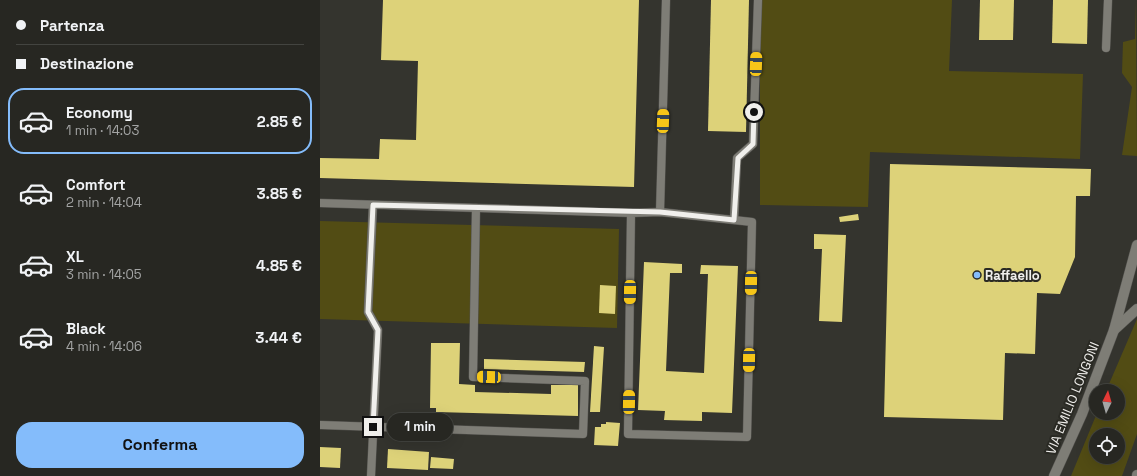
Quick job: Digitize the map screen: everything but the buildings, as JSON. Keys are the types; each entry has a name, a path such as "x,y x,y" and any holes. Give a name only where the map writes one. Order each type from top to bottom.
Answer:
{"main road":[{"name":"VIA EMILIO LONGONI","path":"1054,476 1082,414 1114,330 1137,245"},
{"name":"VIA EMILIO LONGONI","path":"1114,330 1137,309"}],"lane":[{"path":"660,212 666,0"},
{"path":"734,220 738,158 753,144 758,0"},
{"path":"1106,48 1108,0"},
{"path":"320,203 631,213 660,212 752,222 747,437 628,434 631,213"},
{"path":"371,476 378,330 368,312 373,205"},
{"path":"321,425 583,434 585,381 473,377 476,208"}],"shaded area":[{"path":"760,0 952,0 949,71 1083,74 1080,159 870,152 868,207 760,205"},
{"path":"1136,0 1137,156 1122,155 1132,87 1122,73 1123,42 1135,39"},
{"path":"320,221 619,229 617,328 320,319"},
{"path":"1137,319 1137,434 1122,476 1071,476 1089,432 1089,464 1125,464 1125,428 1091,428 1094,420 1125,420 1125,384 1109,384"}],"place":[{"name":"Raffaello","path":"977,275"}],"route":[{"path":"373,427 378,330 368,312 373,205 631,213 660,212 734,220 738,158 753,144 754,112"}]}
